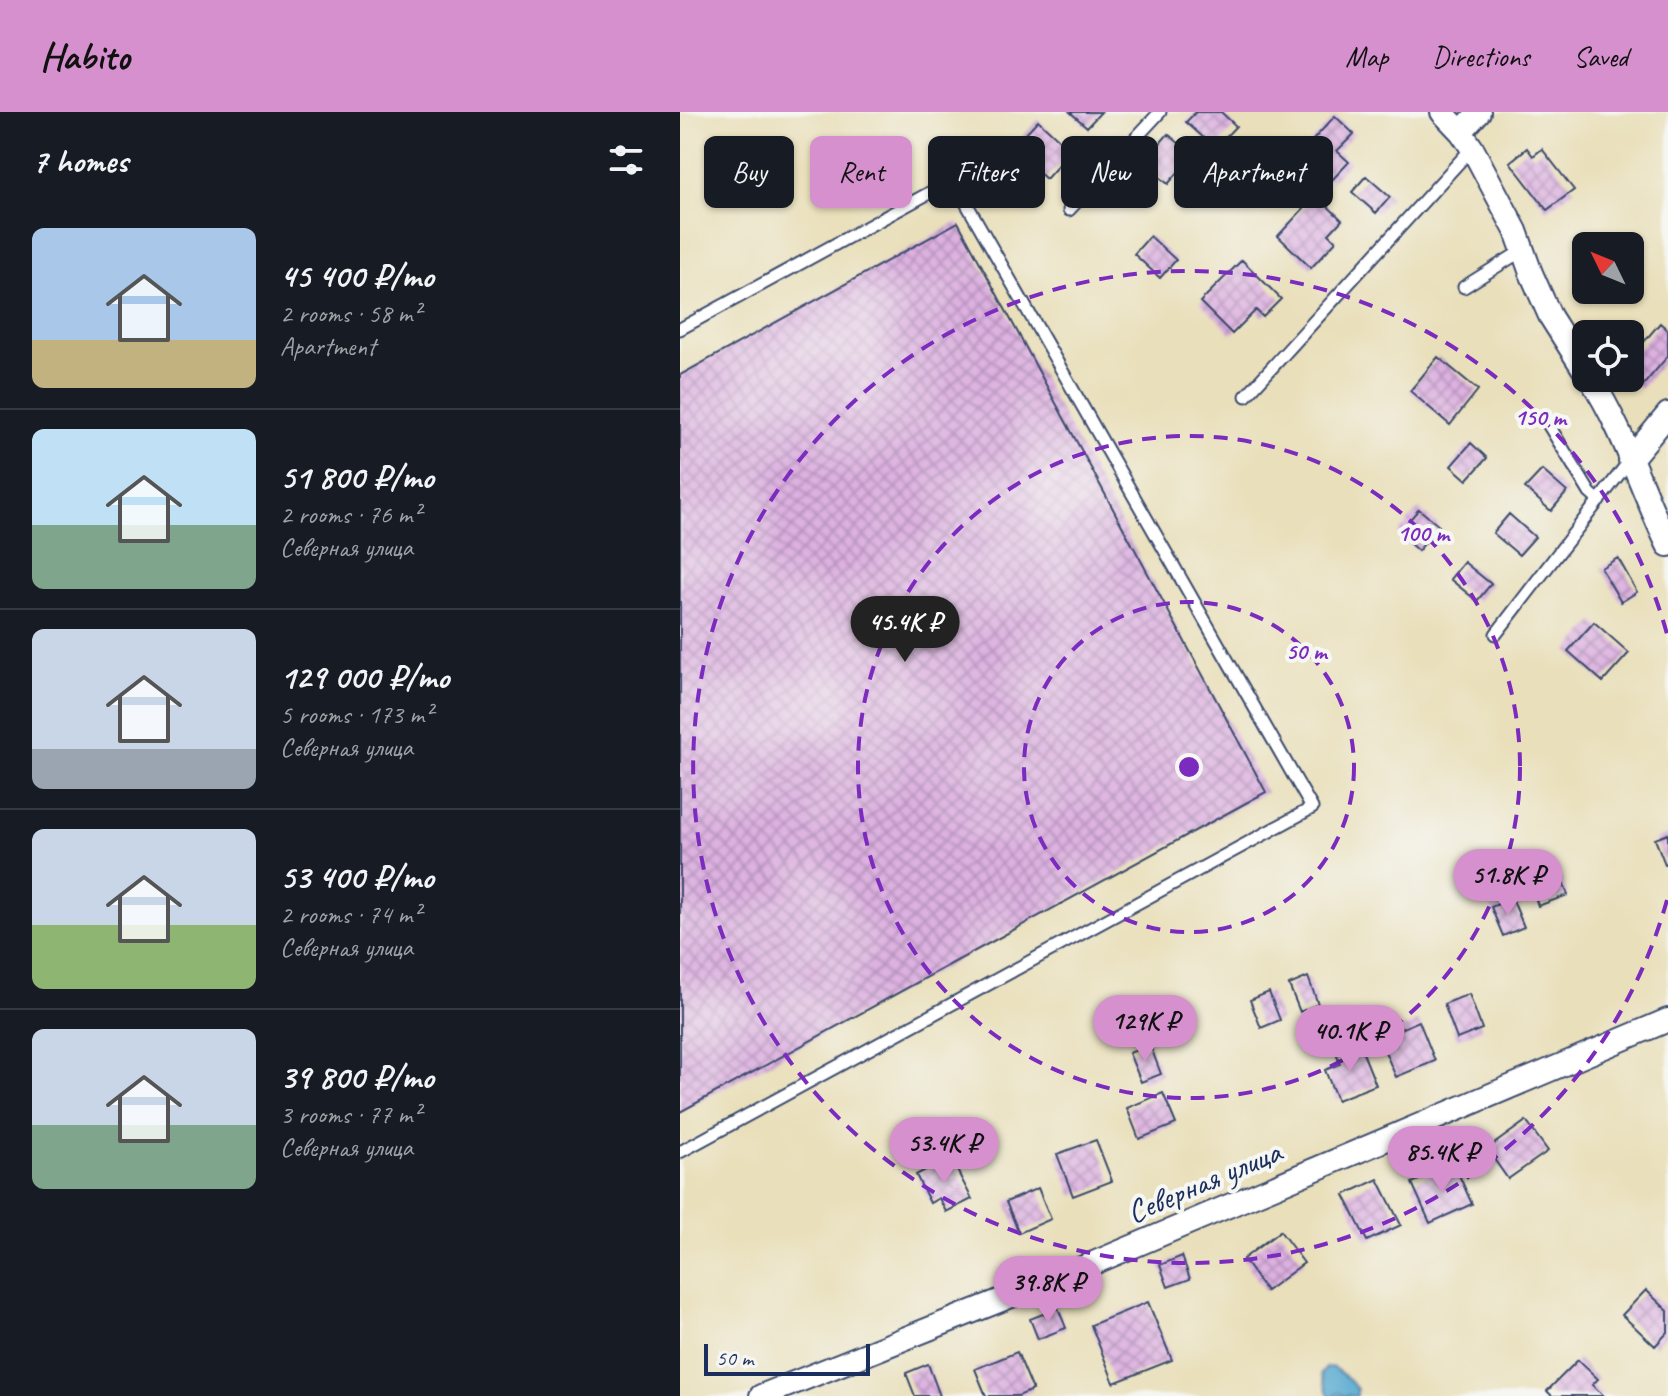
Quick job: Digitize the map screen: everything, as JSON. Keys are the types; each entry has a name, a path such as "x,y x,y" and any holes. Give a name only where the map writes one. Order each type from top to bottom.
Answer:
{"street":[{"path":"1442,112 1467,140 1516,231 1550,316 1572,351"},
{"path":"1467,140 1479,112"},
{"path":"1598,392 1618,425 1668,545"},
{"path":"1630,460 1668,414"},
{"name":"Северная улица","path":"761,1396 1089,1265 1668,1020"}],"lane":[{"path":"1069,210 1160,112"},
{"path":"1246,396 1467,140"},
{"path":"680,329 953,180 1312,808 680,1152"},
{"path":"1464,287 1523,250"},
{"path":"1548,424 1590,493 1599,501"},
{"path":"1496,634 1630,460"}],"water":[{"path":"1331,1367 1352,1382 1357,1396 1329,1396 1321,1374"}],"building":[{"path":"1070,112 1101,112 1087,127"},
{"path":"1196,112 1221,112 1236,126 1226,136 1202,136 1186,122"},
{"path":"1335,116 1354,134 1337,151 1349,162 1333,179 1333,136 1317,136"},
{"path":"1038,120 1061,142 1061,162 1046,179 1045,136 1023,136"},
{"path":"1168,134 1174,139 1174,177 1168,184 1158,176 1158,146"},
{"path":"1527,148 1533,156 1542,149 1574,190 1547,210 1510,162"},
{"path":"1366,176 1390,197 1376,213 1352,192"},
{"path":"1304,208 1330,208 1342,220 1329,234 1336,241 1311,268 1278,236"},
{"path":"958,222 1266,792 680,1112 680,375"},
{"path":"1150,236 1176,260 1160,278 1134,254"},
{"path":"1242,260 1281,299 1263,317 1256,310 1232,334 1200,302"},
{"path":"1660,323 1668,330 1668,356 1644,384 1644,342"},
{"path":"1438,357 1478,390 1450,425 1410,391"},
{"path":"1471,443 1487,458 1467,480 1451,466"},
{"path":"1542,470 1567,492 1551,511 1525,488"},
{"path":"1419,509 1439,526 1418,551 1398,533"},
{"path":"1509,514 1535,537 1519,555 1493,533"},
{"path":"1618,558 1637,592 1621,602 1601,568"},
{"path":"1464,562 1491,584 1477,601 1450,579"},
{"path":"1594,622 1629,653 1603,682 1568,651"},
{"path":"1668,834 1668,863 1665,864 1655,839"},
{"path":"1560,874 1568,895 1538,906 1531,884"},
{"path":"1512,898 1524,927 1503,936 1491,907"},
{"path":"1308,977 1318,1004 1300,1012 1289,985"},
{"path":"1269,992 1280,1020 1261,1028 1250,1000"},
{"path":"1469,994 1482,1029 1457,1039 1444,1004"},
{"path":"1419,1021 1435,1061 1396,1077 1379,1038"},
{"path":"1359,1043 1376,1085 1337,1100 1325,1070 1340,1064 1336,1052"},
{"path":"1150,1045 1161,1074 1141,1082 1129,1053"},
{"path":"1163,1093 1176,1124 1139,1139 1127,1108"},
{"path":"1526,1121 1548,1151 1508,1179 1487,1149"},
{"path":"1096,1140 1112,1181 1073,1196 1057,1154"},
{"path":"950,1157 972,1199 946,1212 939,1198 930,1203 916,1175"},
{"path":"1454,1164 1472,1204 1430,1223 1412,1183"},
{"path":"1378,1179 1401,1225 1367,1241 1344,1195"},
{"path":"1038,1188 1051,1219 1019,1233 1006,1202"},
{"path":"1280,1231 1304,1263 1266,1291 1243,1259"},
{"path":"1182,1256 1190,1279 1168,1287 1160,1265"},
{"path":"1646,1290 1668,1311 1668,1332 1655,1346 1622,1315"},
{"path":"1148,1302 1172,1360 1114,1383 1091,1325"},
{"path":"1058,1308 1066,1328 1038,1339 1030,1319"},
{"path":"1017,1352 1033,1390 1018,1396 986,1396 975,1369"},
{"path":"1578,1360 1598,1379 1592,1385 1604,1396 1552,1396 1547,1391"},
{"path":"928,1364 940,1396 915,1396 906,1373"}]}
